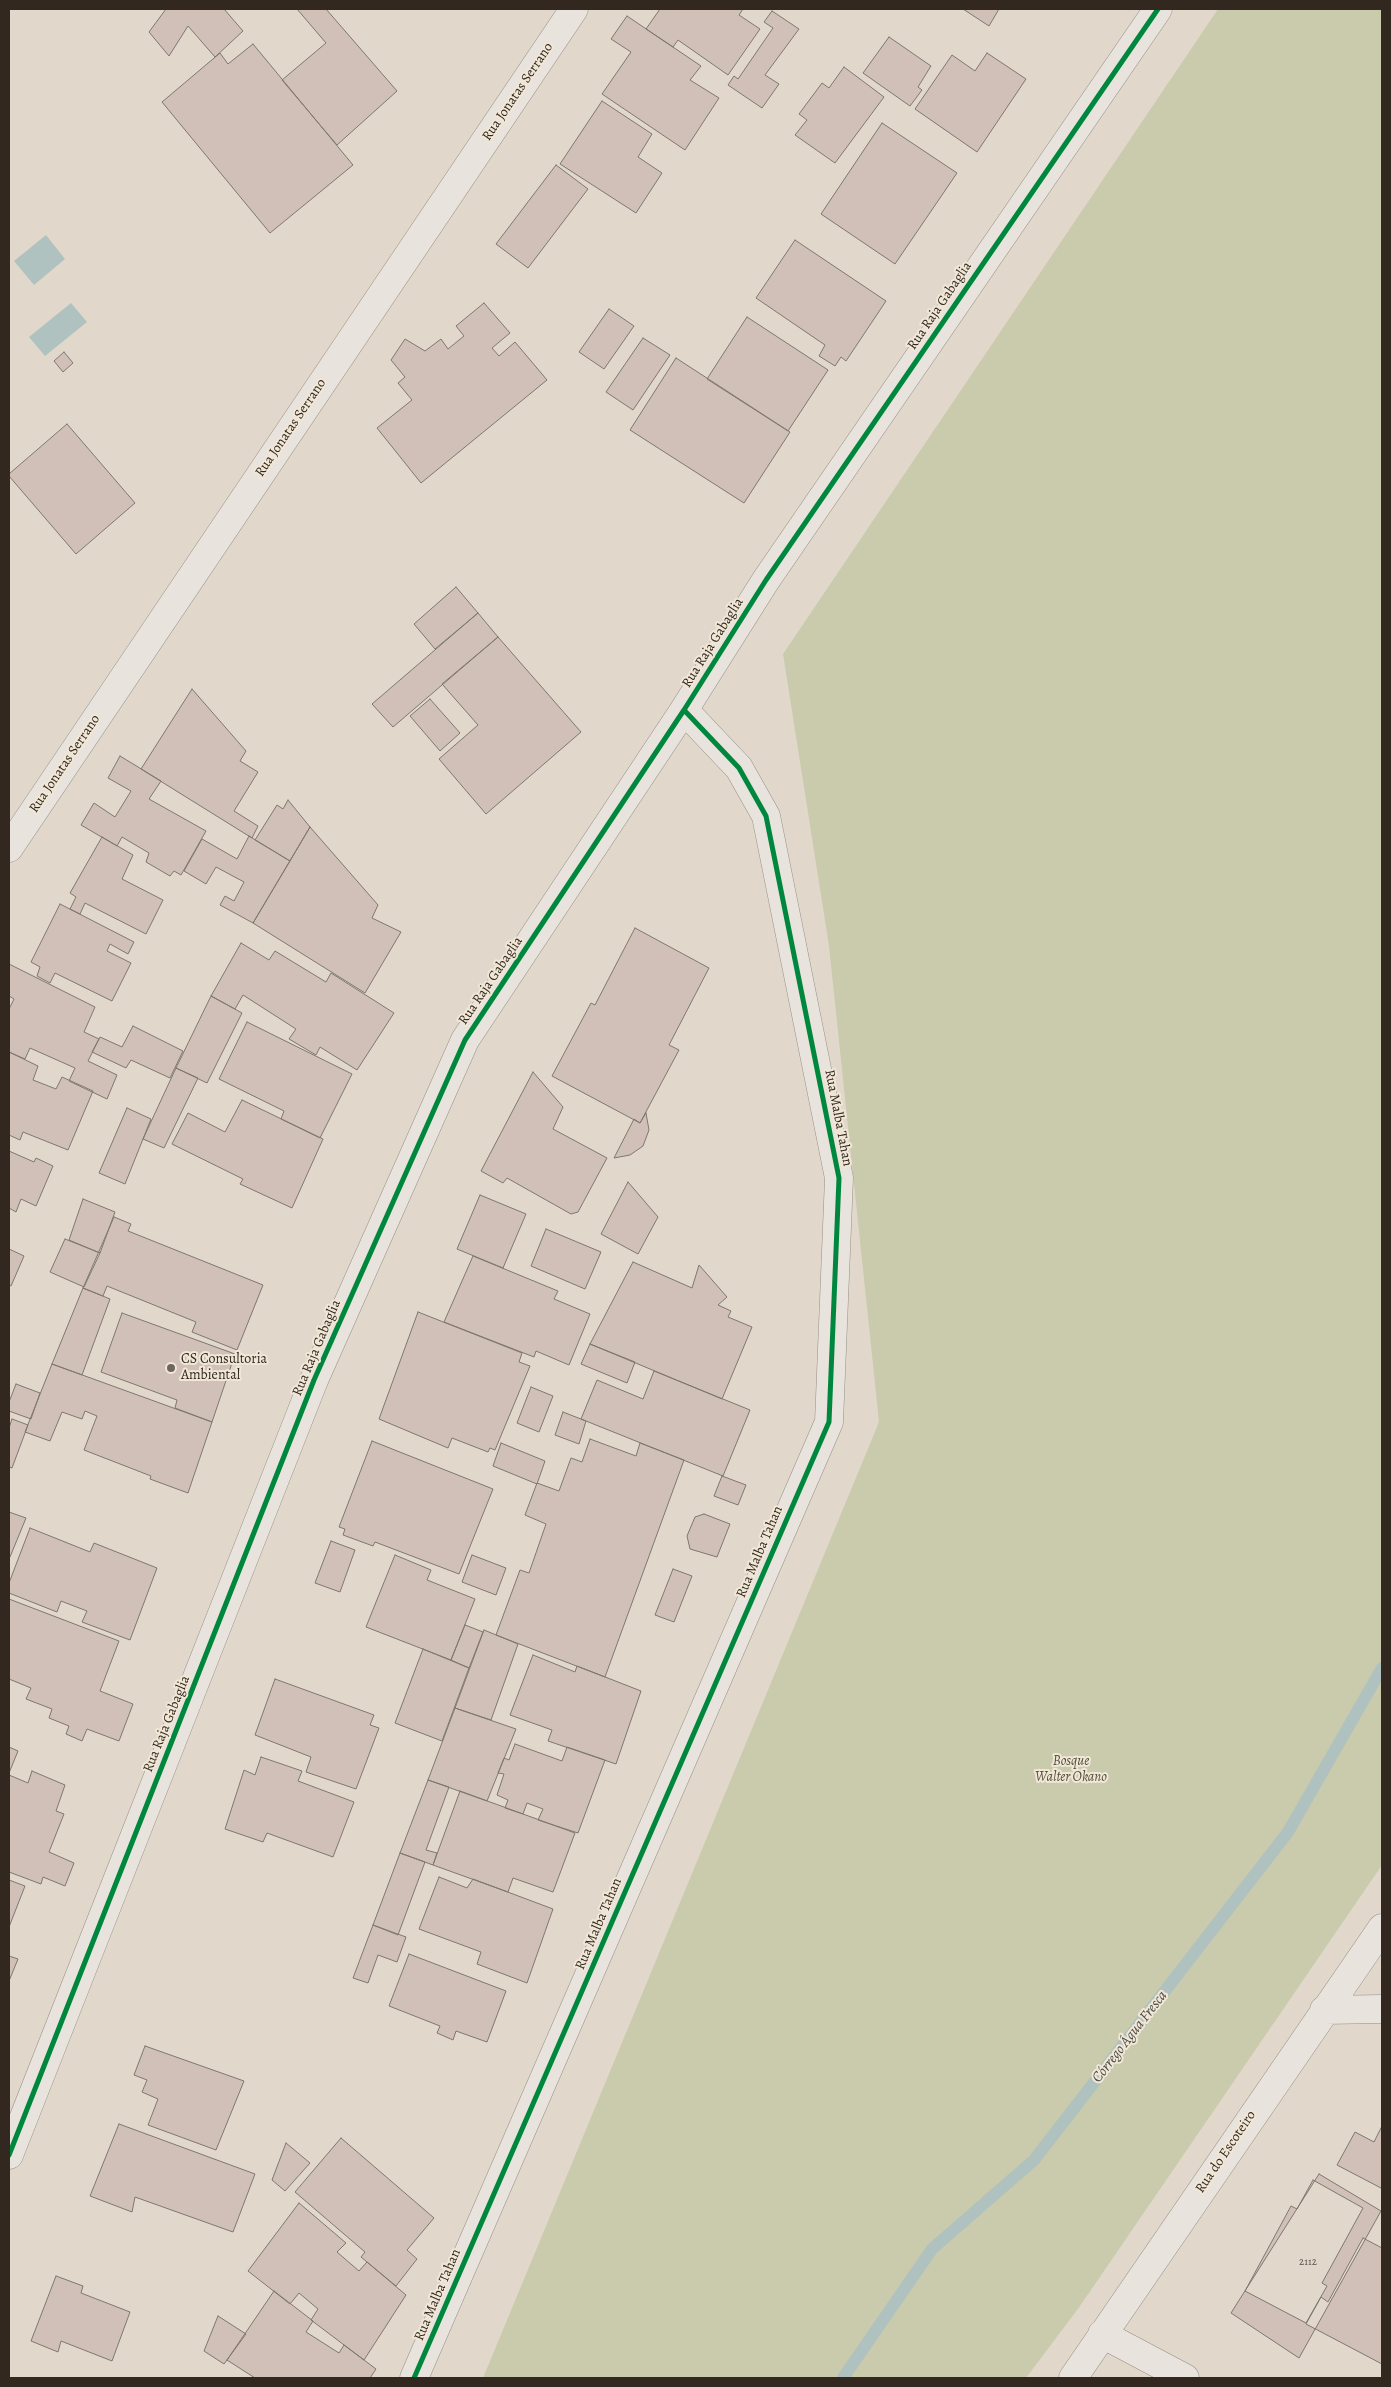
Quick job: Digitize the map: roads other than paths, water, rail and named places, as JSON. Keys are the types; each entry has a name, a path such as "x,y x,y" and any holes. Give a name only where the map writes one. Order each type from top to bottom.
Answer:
{"street":[{"name":"Rua Jonatas Serrano","path":"9,848 574,9"},
{"name":"Rua Raja Gabaglia","path":"9,2155 314,1380 465,1040 684,710 766,580 1158,9"},
{"name":"Rua Malba Tahan","path":"414,2378 829,1422 839,1178 766,816 740,768 684,710"},
{"name":"Rua do Escoteiro","path":"1072,2378 1382,1928"},
{"path":"1324,2010 1382,2009"},
{"path":"1102,2334 1185,2378"}],"waterway":[{"name":"Córrego Água Fresca","path":"843,2378 932,2249 1034,2160 1288,1832 1382,1668"}],"place":[{"name":"CS Consultoria Ambiental","path":"171,1368"}],"park label":[{"name":"Bosque Walter Okano","path":"1071,1770"}]}
